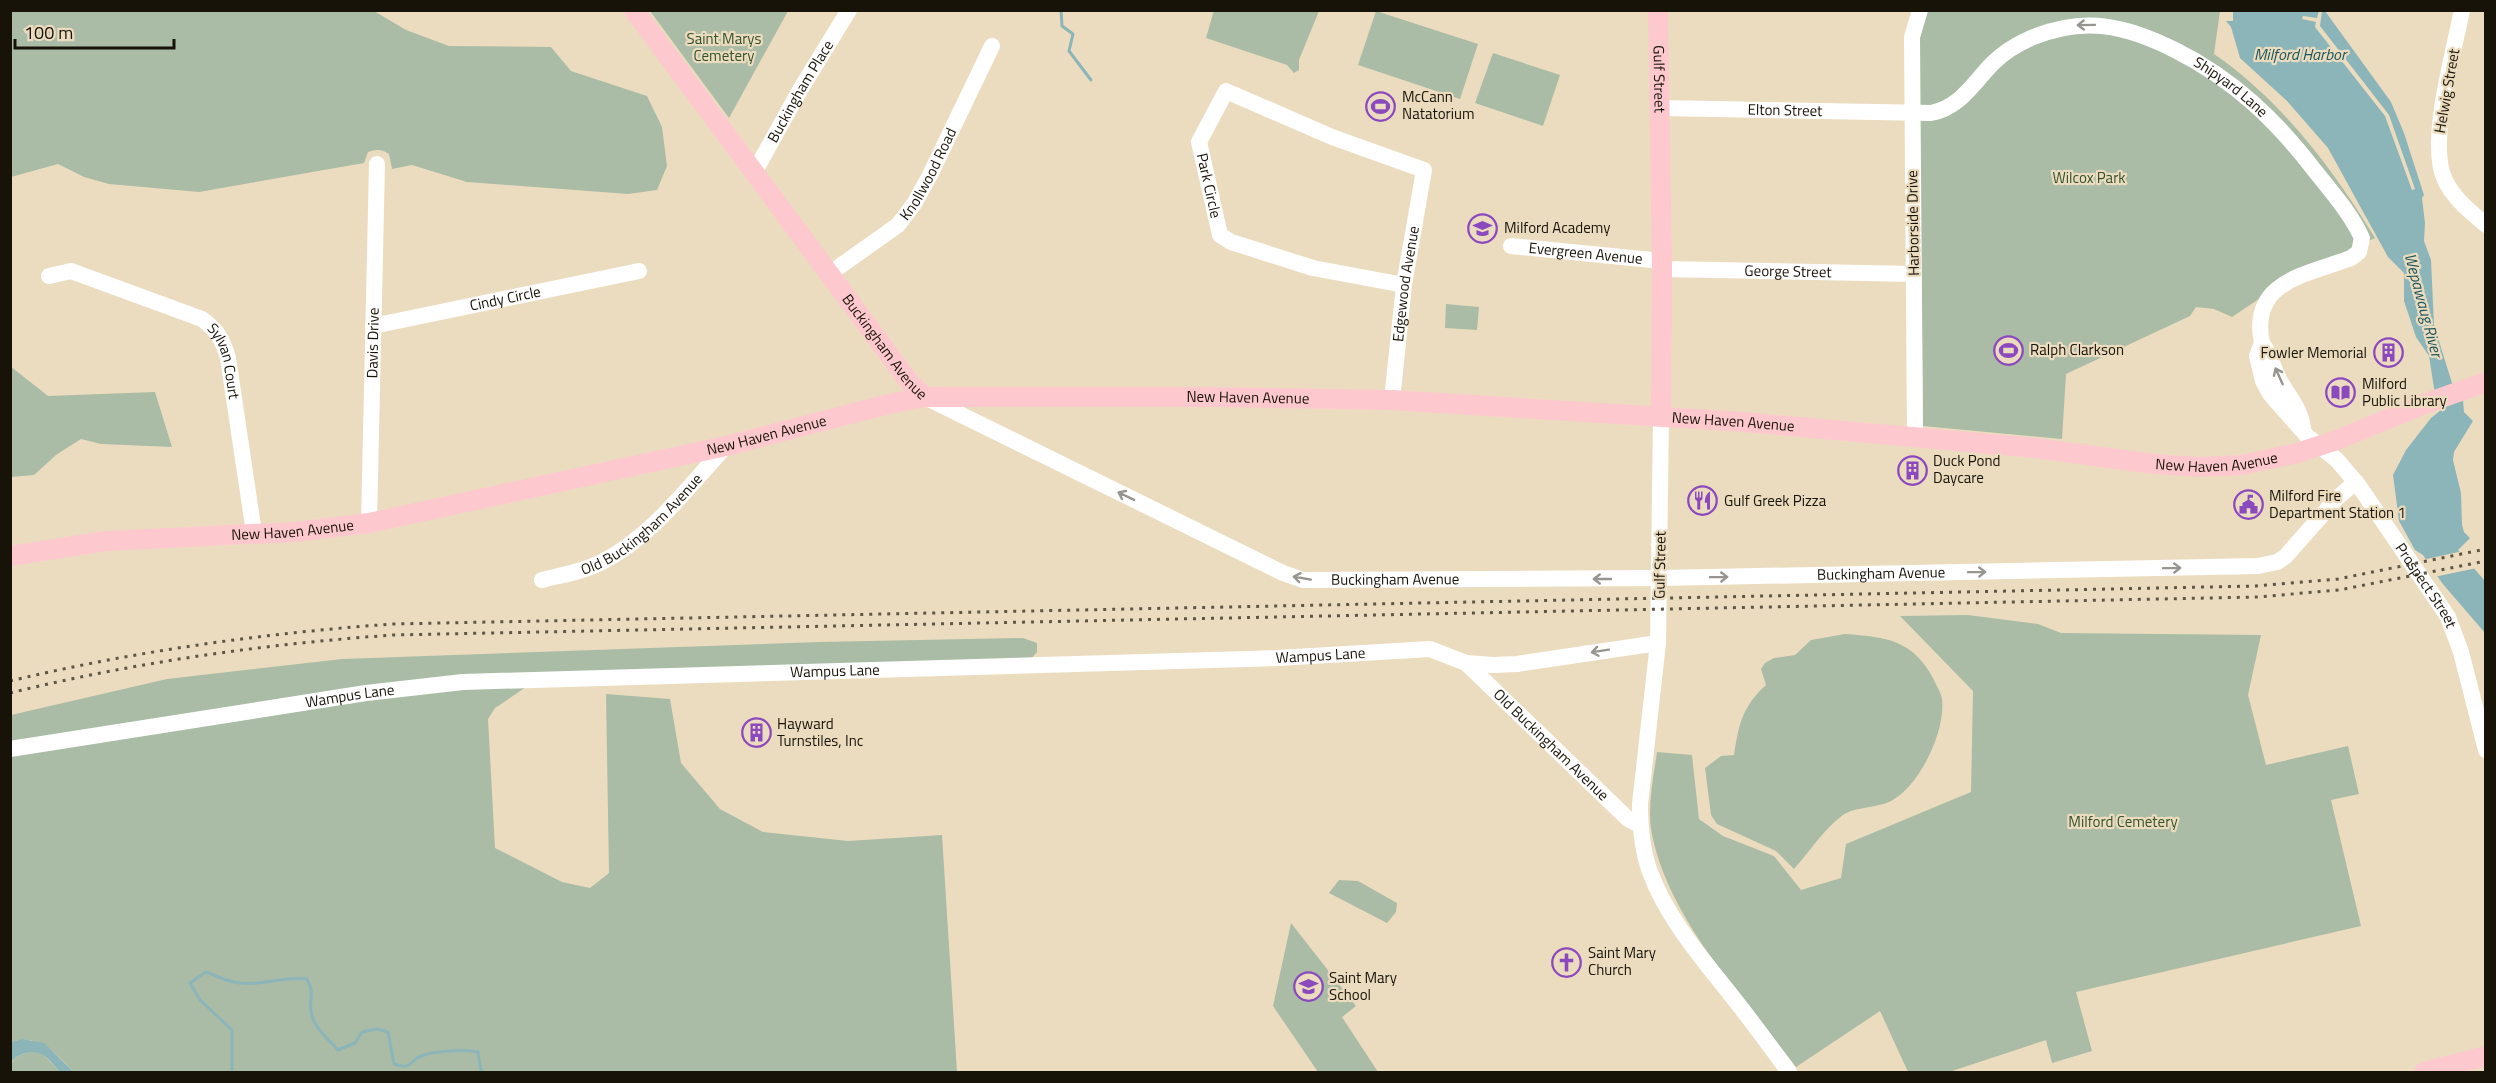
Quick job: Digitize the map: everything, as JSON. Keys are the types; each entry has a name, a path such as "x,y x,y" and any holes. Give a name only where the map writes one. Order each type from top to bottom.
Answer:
{"main road":[{"name":"Buckingham Avenue","path":"634,10 913,388 925,398"},
{"name":"Gulf Street","path":"1658,10 1662,265 1661,416"},
{"name":"New Haven Avenue","path":"10,556 106,541 311,531 369,523 726,446 889,404 925,398 1225,397 1392,400 1661,416 1915,436 2199,467 2241,465 2275,459 2319,446 2434,400 2486,382"},
{"path":"2461,391 2476,393 2486,399"},
{"path":"2424,1072 2486,1056"}],"street":[{"name":"Buckingham Place","path":"754,173 800,90 849,10"},
{"name":"Harborside Drive","path":"1915,436 1912,37 1920,10"},
{"name":"Helwig Street","path":"2462,10 2439,127 2439,157 2441,172 2456,197 2486,225"},
{"name":"Shipyard Lane","path":"1912,113 1931,113 1954,105 2005,52 2049,31 2063,27 2096,24 2144,34 2216,72 2250,98 2309,162 2347,213 2362,238 2359,252 2351,258 2293,280 2270,294 2260,315 2262,343 2270,354 2277,375 2301,414 2303,428 2308,437 2319,446"},
{"name":"Knollwood Road","path":"829,274 898,225 906,215 930,175 992,46"},
{"name":"Park Circle","path":"1404,285 1313,268 1231,242 1220,235 1199,142 1226,91 1332,137 1424,170"},
{"name":"Elton Street","path":"1659,108 1912,113"},
{"name":"Davis Drive","path":"369,523 377,164"},
{"name":"Edgewood Avenue","path":"1392,400 1404,285 1424,170"},
{"name":"Evergreen Avenue","path":"1510,246 1662,265"},
{"name":"George Street","path":"1662,265 1913,274"},
{"name":"Sylvan Court","path":"49,276 71,271 202,319 215,329 224,342 228,358 254,533"},
{"name":"Cindy Circle","path":"373,326 639,271"},
{"name":"Buckingham Avenue","path":"925,398 1295,578 1312,580 1660,578 2258,566 2277,562 2295,548 2337,498 2356,482"},
{"name":"Gulf Street","path":"1661,416 1658,643 1640,804 1640,825 1649,871 1660,897 1697,952 1741,1007 1788,1072"},
{"name":"Old Buckingham Avenue","path":"542,580 597,565 631,543 662,516 726,446"},
{"name":"Prospect Street","path":"2319,446 2337,460 2356,482 2448,617 2461,652 2486,750"},
{"name":"Wampus Lane","path":"10,749 366,693 463,682 1278,658 1430,649 1466,663 1517,664 1658,643"},
{"name":"Old Buckingham Avenue","path":"1466,663 1628,819 1640,825"}],"green space":[{"path":"11,10 374,11 406,30 449,46 551,47 571,71 647,96 662,127 667,166 657,190 628,194 467,182 412,165 392,169 389,154 379,150 368,152 364,163 199,192 109,184 84,177 58,164 11,177"},
{"path":"1214,10 1319,11 1299,60 1299,70 1294,73 1287,65 1206,38"},
{"name":"Saint Marys Cemetery","path":"650,11 788,11 729,118"},
{"path":"1376,11 1478,44 1460,99 1358,65"},
{"name":"Wilcox Park","path":"1927,11 2220,11 2214,54 2262,92 2304,137 2342,187 2375,238 2339,255 2314,262 2232,317 2214,309 2196,307 2190,316 2066,374 2062,439 1923,426 1919,40"},
{"path":"1493,53 1560,75 1543,126 1475,103"},
{"path":"1446,304 1479,307 1477,330 1445,328"},
{"path":"10,366 48,396 155,392 172,447 101,444 81,439 56,455 34,475 11,477"},
{"name":"Milford Cemetery","path":"1968,615 2038,624 2061,633 2261,635 2248,695 2266,765 2348,746 2359,794 2331,800 2361,926 2076,992 2092,1051 2052,1063 2046,1040 1949,1072 1908,1072 1880,1011 1796,1067 1712,959 1676,900 1662,870 1650,818 1657,752 1692,755 1699,819 1723,836 1774,856 1801,890 1841,878 1846,844 1971,792 1973,691 1900,616"},
{"path":"1845,634 1896,642 1916,655 1925,665 1941,694 1940,726 1929,756 1902,794 1891,801 1853,810 1843,815 1823,833 1794,869 1776,851 1717,824 1711,815 1705,768 1721,756 1734,755 1743,717 1752,701 1766,685 1761,669 1765,663 1774,658 1795,655 1811,640"},
{"path":"1023,638 1037,643 1037,652 1029,661 541,677 495,708 488,719 495,848 562,882 590,888 609,873 606,694 670,699 681,763 720,809 763,832 848,841 942,835 957,1072 74,1072 54,1052 38,1043 30,1040 11,1042 11,715 167,679 342,659 819,642"},
{"path":"1339,880 1358,881 1397,903 1396,912 1387,923 1329,893"},
{"path":"1291,923 1356,1006 1342,1017 1378,1072 1318,1072 1273,1006"},
{"path":"32,1051 42,1053 60,1072 11,1072 14,1060"}],"water":[{"name":"Milford Harbor","path":"2233,11 2325,11 2391,102 2404,133 2424,195 2422,198 2425,223 2424,241 2431,260 2434,325 2452,383 2463,400 2464,412 2473,421 2454,452 2453,460 2461,493 2462,525 2464,532 2470,538 2458,550 2485,581 2485,633 2442,583 2423,555 2415,550 2399,521 2393,475 2406,450 2431,418 2441,410 2434,388 2429,356 2416,337 2404,301 2404,273 2388,257 2328,148 2287,101 2240,58 2231,27 2226,21 2233,21"},
{"path":"22,1039 44,1043 74,1072 60,1072 48,1059 35,1052 23,1054 11,1063 11,1042"}],"pier":[{"path":"2319,11 2322,11 2320,26 2389,115 2415,189 2412,190 2385,116 2315,27 2316,22 2302,19 2303,16 2317,18"},
{"path":"2463,551 2477,568 2434,577 2422,560"}],"waterway":[{"path":"1061,10 1062,26 1073,34 1069,51 1091,80"},
{"path":"232,1072 232,1030 200,1000 190,983 206,972 227,980 248,984 307,979 311,989 311,1011 314,1022 338,1050 355,1043 362,1032 377,1029 388,1032 394,1064 405,1066 419,1057 436,1052 473,1051 478,1052 481,1072"}],"railway":[{"path":"10,681 152,652 297,632 393,624 2256,586 2338,579 2486,549"},
{"path":"10,693 153,663 249,649 393,635 2257,597 2339,590 2486,561"}],"place":[{"name":"McCann Natatorium","path":"1381,106"},
{"name":"Milford Academy","path":"1483,228"},
{"name":"Ralph Clarkson","path":"2009,350"},
{"name":"Fowler Memorial","path":"2388,353"},
{"name":"Milford Public Library","path":"2341,393"},
{"name":"Duck Pond Daycare","path":"1912,470"},
{"name":"Gulf Greek Pizza","path":"1703,501"},
{"name":"Milford Fire Department Station 1","path":"2248,505"},
{"name":"Hayward Turnstiles, Inc","path":"756,733"},
{"name":"Saint Mary Church","path":"1567,962"},
{"name":"Saint Mary School","path":"1308,987"}],"water label":[{"name":"Wepawaug River","path":"2424,305"}]}
